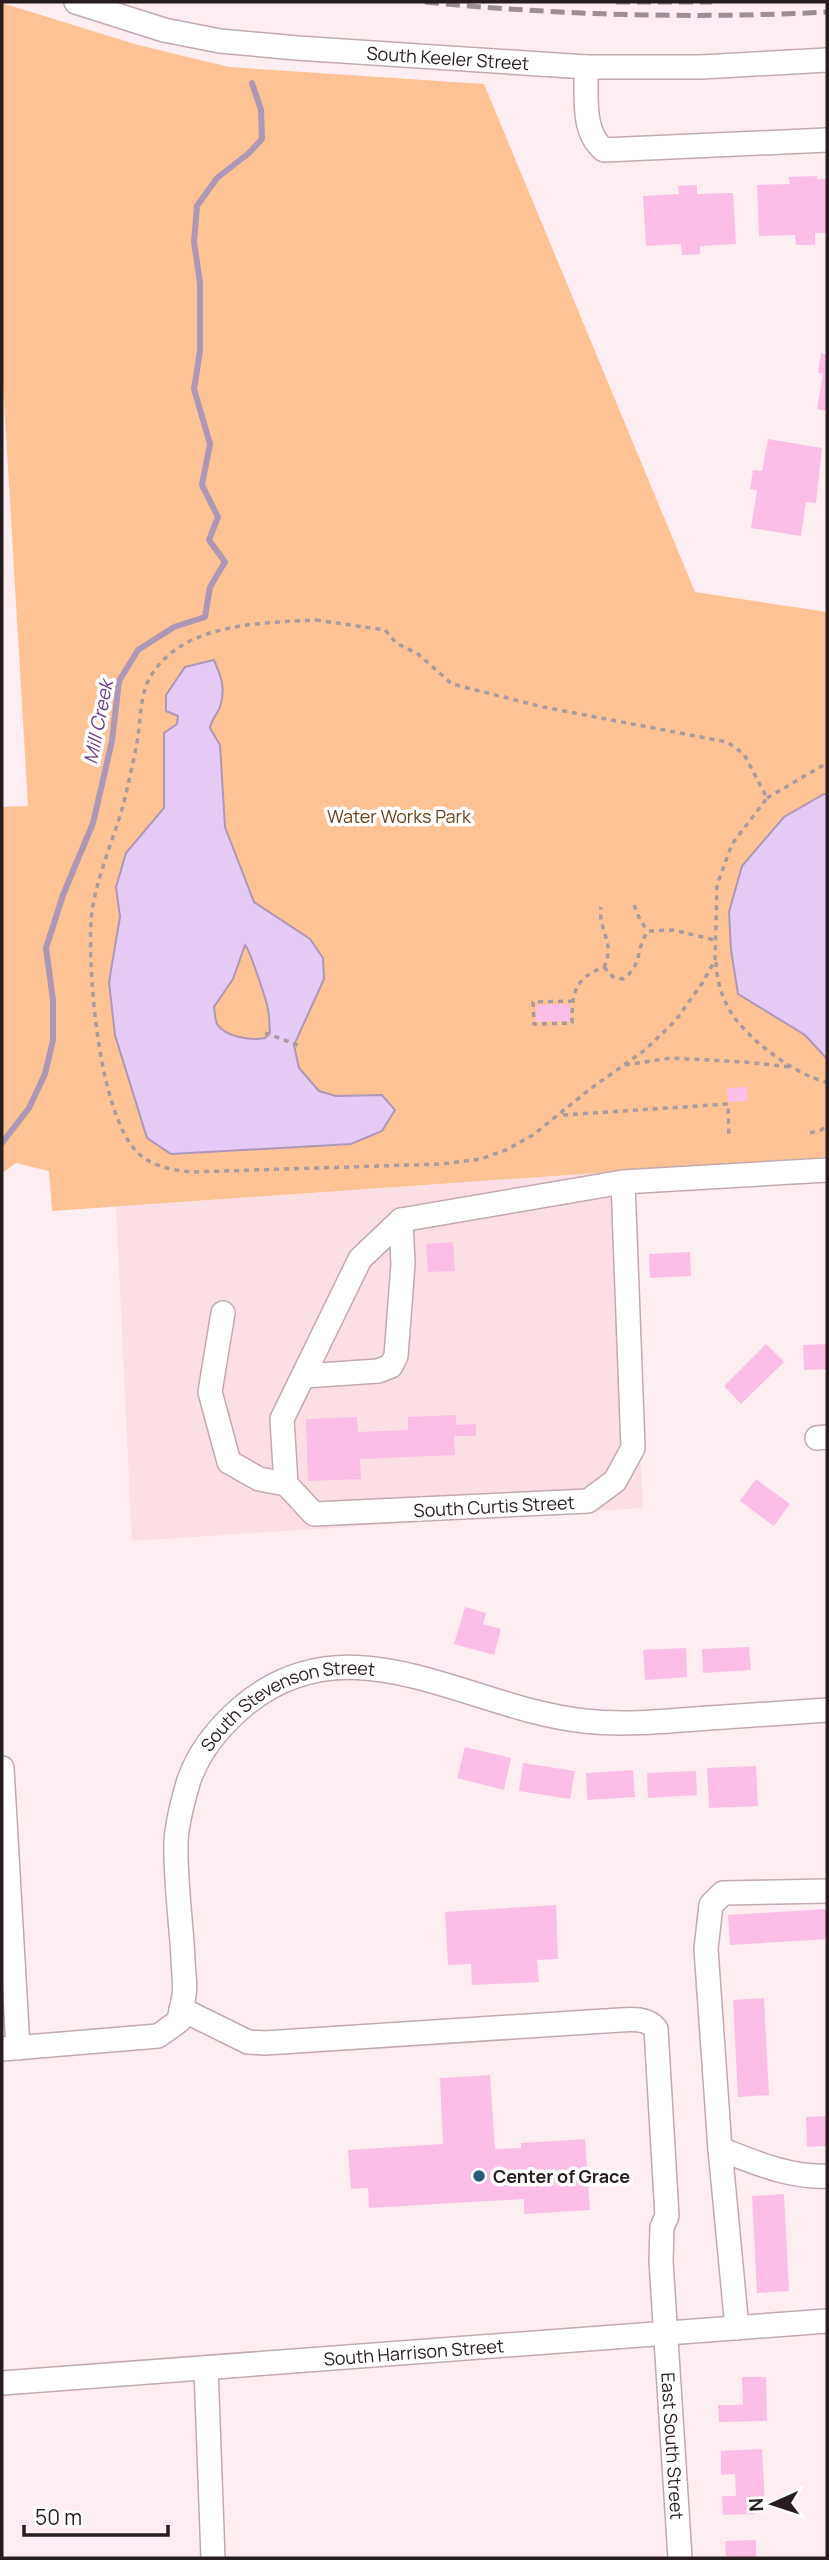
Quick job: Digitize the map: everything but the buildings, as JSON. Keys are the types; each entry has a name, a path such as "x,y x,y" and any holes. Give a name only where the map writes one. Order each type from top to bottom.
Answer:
{"street":[{"name":"South Keeler Street","path":"76,2 164,30 220,41 297,48 586,67 701,67 827,60"},
{"path":"586,67 589,124 594,142 604,150 827,140"},
{"path":"223,1313 210,1392 229,1462 258,1479 286,1484 282,1419 360,1259 401,1220 623,1182 827,1170"},
{"name":"South Curtis Street","path":"286,1484 314,1514 588,1501 615,1481 633,1448 623,1182"},
{"path":"304,1376 378,1371 391,1367 397,1356 403,1264 401,1220"},
{"name":"South Stevenson Street","path":"181,2009 185,1994 176,1842 180,1808 191,1776 213,1738 251,1699 280,1683 332,1668 375,1667 399,1671 516,1707 583,1721 636,1724 827,1710"},
{"path":"2,1769 10,2049 158,2036 178,2021 181,2009"},
{"path":"737,2328 720,2149 706,1949 711,1905 723,1893 827,1891"},
{"name":"East South Street","path":"181,2009 248,2042 265,2043 604,2021 651,2022 656,2029 667,2216 662,2227 661,2261 680,2558"},
{"path":"720,2149 779,2170 814,2177 827,2176"},
{"name":"South Harrison Street","path":"2,2383 827,2321"},
{"path":"206,2368 214,2558"}],"path":[{"path":"715,960 704,982 676,1020 645,1050 590,1088 561,1115 506,1150 481,1159 442,1164 192,1172 175,1171 159,1165 136,1151 117,1117 106,1079 94,998 91,920 127,792 138,737 142,697 155,670 181,646 218,630 316,620 386,630 396,643 418,654 452,684 543,707 727,742 744,754 767,798"},
{"path":"827,763 767,798 732,844 718,885 715,940 718,984 730,1011 752,1036 792,1067 827,1082"},
{"path":"634,905 648,931"},
{"path":"601,907 599,921 610,947 604,967"},
{"path":"648,931 673,930 715,940"},
{"path":"604,967 613,978 623,979 633,972 641,942 648,931"},
{"path":"573,1001 533,1002 534,1024 572,1023 574,991 586,974 604,967"},
{"path":"265,1034 300,1046"},
{"path":"623,1065 671,1058 792,1067"},
{"path":"561,1115 728,1104 729,1138"},
{"path":"810,1133 827,1126"}],"shaded area":[{"path":"214,660 221,677 222,700 210,728 220,745 225,827 254,902 310,939 323,958 324,979 294,1045 299,1068 319,1091 336,1096 382,1095 395,1110 382,1131 351,1144 171,1154 147,1138 115,1035 109,982 120,917 116,887 126,853 164,808 164,733 177,724 178,716 166,711 166,695 185,667","holes":["245,945 269,1013 270,1033 265,1038 232,1035 221,1028 216,1020 214,1007 233,979"]},
{"path":"827,794 827,1059 805,1035 738,994 731,950 729,912 742,866 784,817"},
{"path":"611,1172 628,1210 643,1508 132,1541 116,1207"}],"green space":[{"name":"Water Works Park","path":"2,3 138,45 229,67 484,84 695,592 827,612 827,1157 52,1211 49,1171 16,1163 2,1173 2,807 28,806 2,367"}],"waterway":[{"name":"Mill Creek","path":"2,1143 29,1108 45,1074 53,1040 53,1000 46,948 63,895 93,823 112,741 119,681 138,650 174,627 205,617 210,587 225,562 209,540 218,517 202,485 210,444 194,389 200,351 200,283 194,242 197,206 217,178 262,139 261,110 252,83"}],"railway":[{"path":"425,2 626,15 827,12"},
{"path":"616,2 712,2"}],"place":[{"name":"Center of Grace","path":"479,2176"}]}
